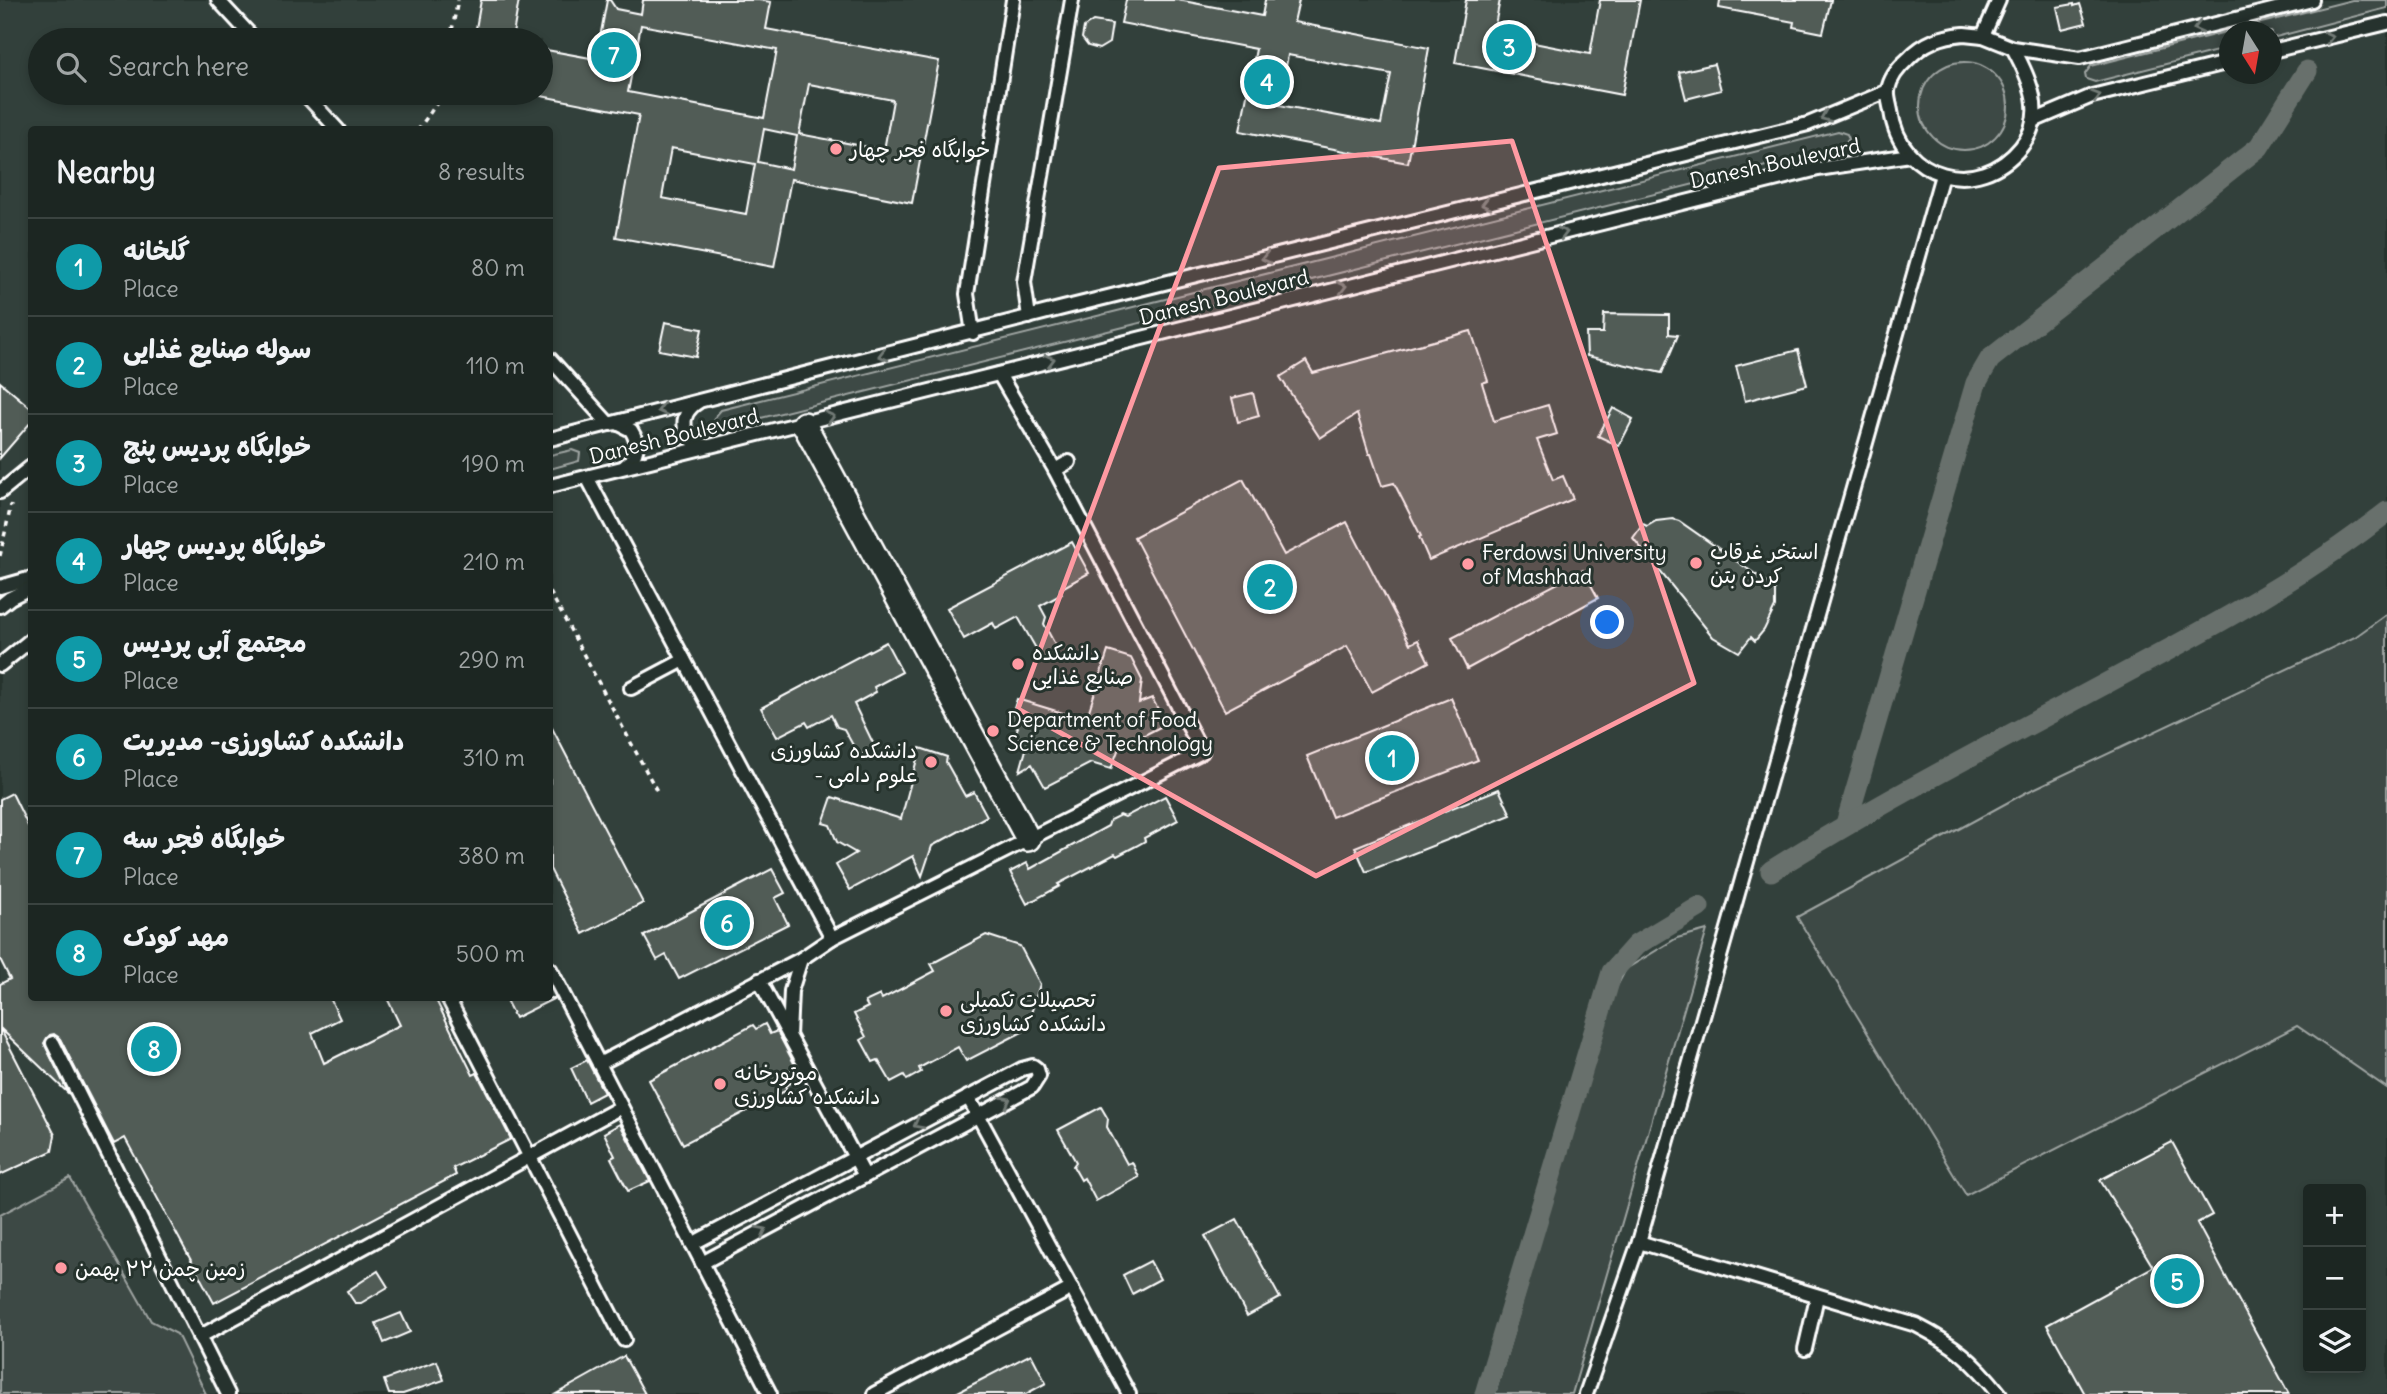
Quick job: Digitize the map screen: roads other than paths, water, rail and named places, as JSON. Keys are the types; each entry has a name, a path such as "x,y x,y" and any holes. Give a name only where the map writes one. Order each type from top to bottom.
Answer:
{"street":[{"path":"804,424 1028,839"}],"lane":[{"path":"218,0 244,28"},
{"path":"974,333 967,294 1013,0"},
{"path":"1029,317 1024,282 1072,0"},
{"path":"1983,36 1999,0"},
{"path":"2013,48 2033,89 2035,107 2024,143 2012,158 1997,169 1979,176 1960,178 1942,175 1925,167 1910,155 1899,140 1892,122 1888,91 1897,70 1928,42 1964,34 1983,36 2013,48 2080,58 2312,0"},
{"path":"2282,49 2387,23"},
{"path":"2032,121 2092,96 2219,65"},
{"name":"Danesh Boulevard","path":"553,438 1808,124 1888,91"},
{"path":"315,105 334,126"},
{"name":"Danesh Boulevard","path":"553,485 1818,169 1910,155"},
{"path":"1586,1394 1639,1242 1942,175"},
{"path":"553,362 609,424 624,425 631,430 637,445 633,460 618,469"},
{"path":"599,1064 801,959 832,938 1202,752 1055,470 999,374"},
{"path":"701,401 688,410 685,433 697,444 712,446"},
{"path":"1055,470 1069,462"},
{"path":"0,492 28,469"},
{"path":"587,477 832,938"},
{"path":"0,587 28,579"},
{"path":"0,606 28,589"},
{"path":"0,664 28,642"},
{"path":"631,688 684,660"},
{"path":"789,1036 791,991 801,959"},
{"path":"553,975 770,1394"},
{"path":"759,980 865,1176"},
{"path":"450,1001 624,1340"},
{"path":"53,1044 228,1394"},
{"path":"692,1244 1022,1069 1033,1066 1037,1069 1040,1076 1032,1087 702,1264"},
{"path":"968,1097 1129,1394"},
{"path":"199,1338 621,1107"},
{"path":"1639,1242 1916,1325 1949,1342 1978,1365 2000,1394"},
{"path":"874,1394 1072,1288"},
{"path":"1805,1349 1817,1297"}],"waterway":[{"path":"1846,824 1976,383 1990,359 2259,147 2307,71"},
{"path":"1771,871 1904,793 2229,616 2326,557 2387,512"},
{"path":"1485,1394 1612,972 1636,945 1699,907"}],"place":[{"name":"خوابگاه پردیس پنج","path":"1509,47"},
{"name":"خوابگاه فجر سه","path":"614,55"},
{"name":"خوابگاه پردیس چهار","path":"1267,82"},
{"name":"خوابگاه فجر چهار","path":"836,149"},
{"name":"استخر غرقاب کردن بتن","path":"1696,563"},
{"name":"Ferdowsi University of Mashhad","path":"1468,564"},
{"name":"سوله صنایع غذایی","path":"1270,587"},
{"name":"دانشکده صنایع غذایی","path":"1018,664"},
{"name":"Department of Food Science & Technology","path":"993,731"},
{"name":"گلخانه","path":"1392,758"},
{"name":"دانشکده کشاورزی - علوم دامی","path":"931,762"},
{"name":"دانشکده کشاورزی- مدیریت","path":"727,923"},
{"name":"تحصیلات تکمیلی دانشکده کشاورزی","path":"946,1011"},
{"name":"مهد کودک","path":"154,1049"},
{"name":"موتورخانه دانشکده کشاورزی","path":"720,1084"},
{"name":"زمین چمن ۲۲ بهمن","path":"61,1268"},
{"name":"مجتمع آبی پردیس","path":"2177,1281"}]}
